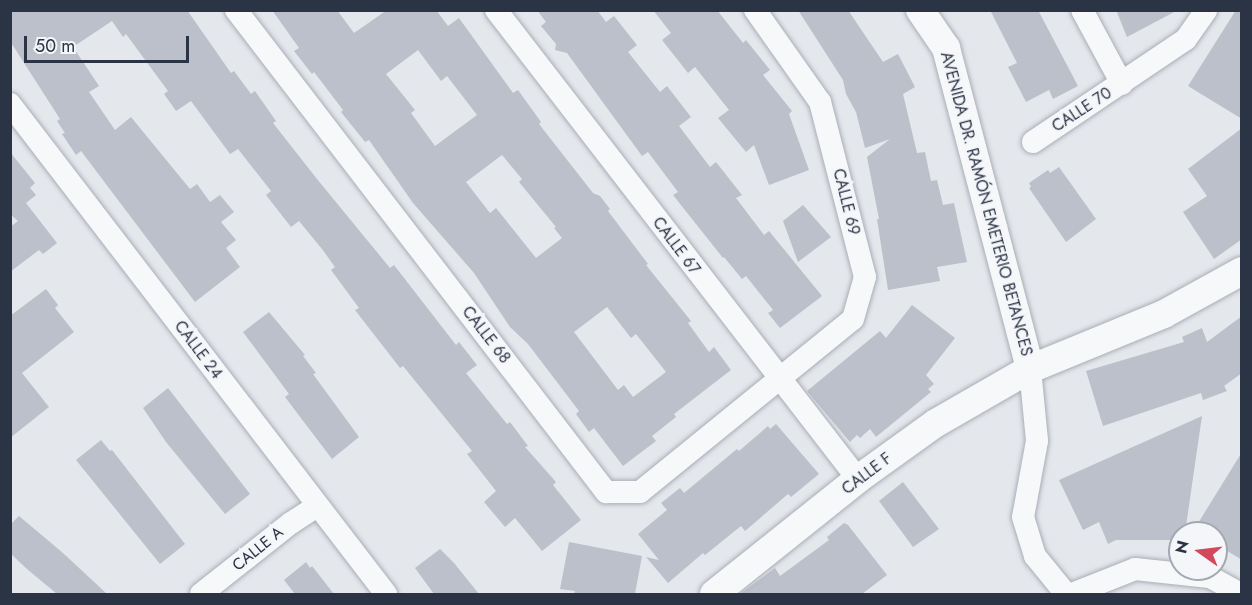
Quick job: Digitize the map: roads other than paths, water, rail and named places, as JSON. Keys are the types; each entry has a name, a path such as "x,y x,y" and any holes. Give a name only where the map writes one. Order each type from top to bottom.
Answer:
{"street":[{"name":"CALLE 68","path":"236,10 606,492 640,492 779,380"},
{"name":"CALLE 67","path":"496,10 779,380 858,479"},
{"name":"CALLE 69","path":"755,10 820,102 865,277 853,319 779,380"},
{"name":"AVENIDA DR. RAMÓN EMETERIO BETANCES","path":"920,10 946,48 1030,369"},
{"name":"CALLE 70","path":"1033,142 1122,84 1082,10"},
{"path":"1122,84 1186,39 1206,10"},
{"name":"CALLE 24","path":"10,104 386,594"},
{"name":"CALLE F","path":"714,594 858,479 936,423 1030,369 1164,314 1242,271"},
{"path":"1030,369 1037,441 1023,517 1035,556 1066,594"},
{"name":"CALLE A","path":"201,594 291,523 317,506"},
{"path":"1072,594 1135,569 1210,577 1241,594"}]}
